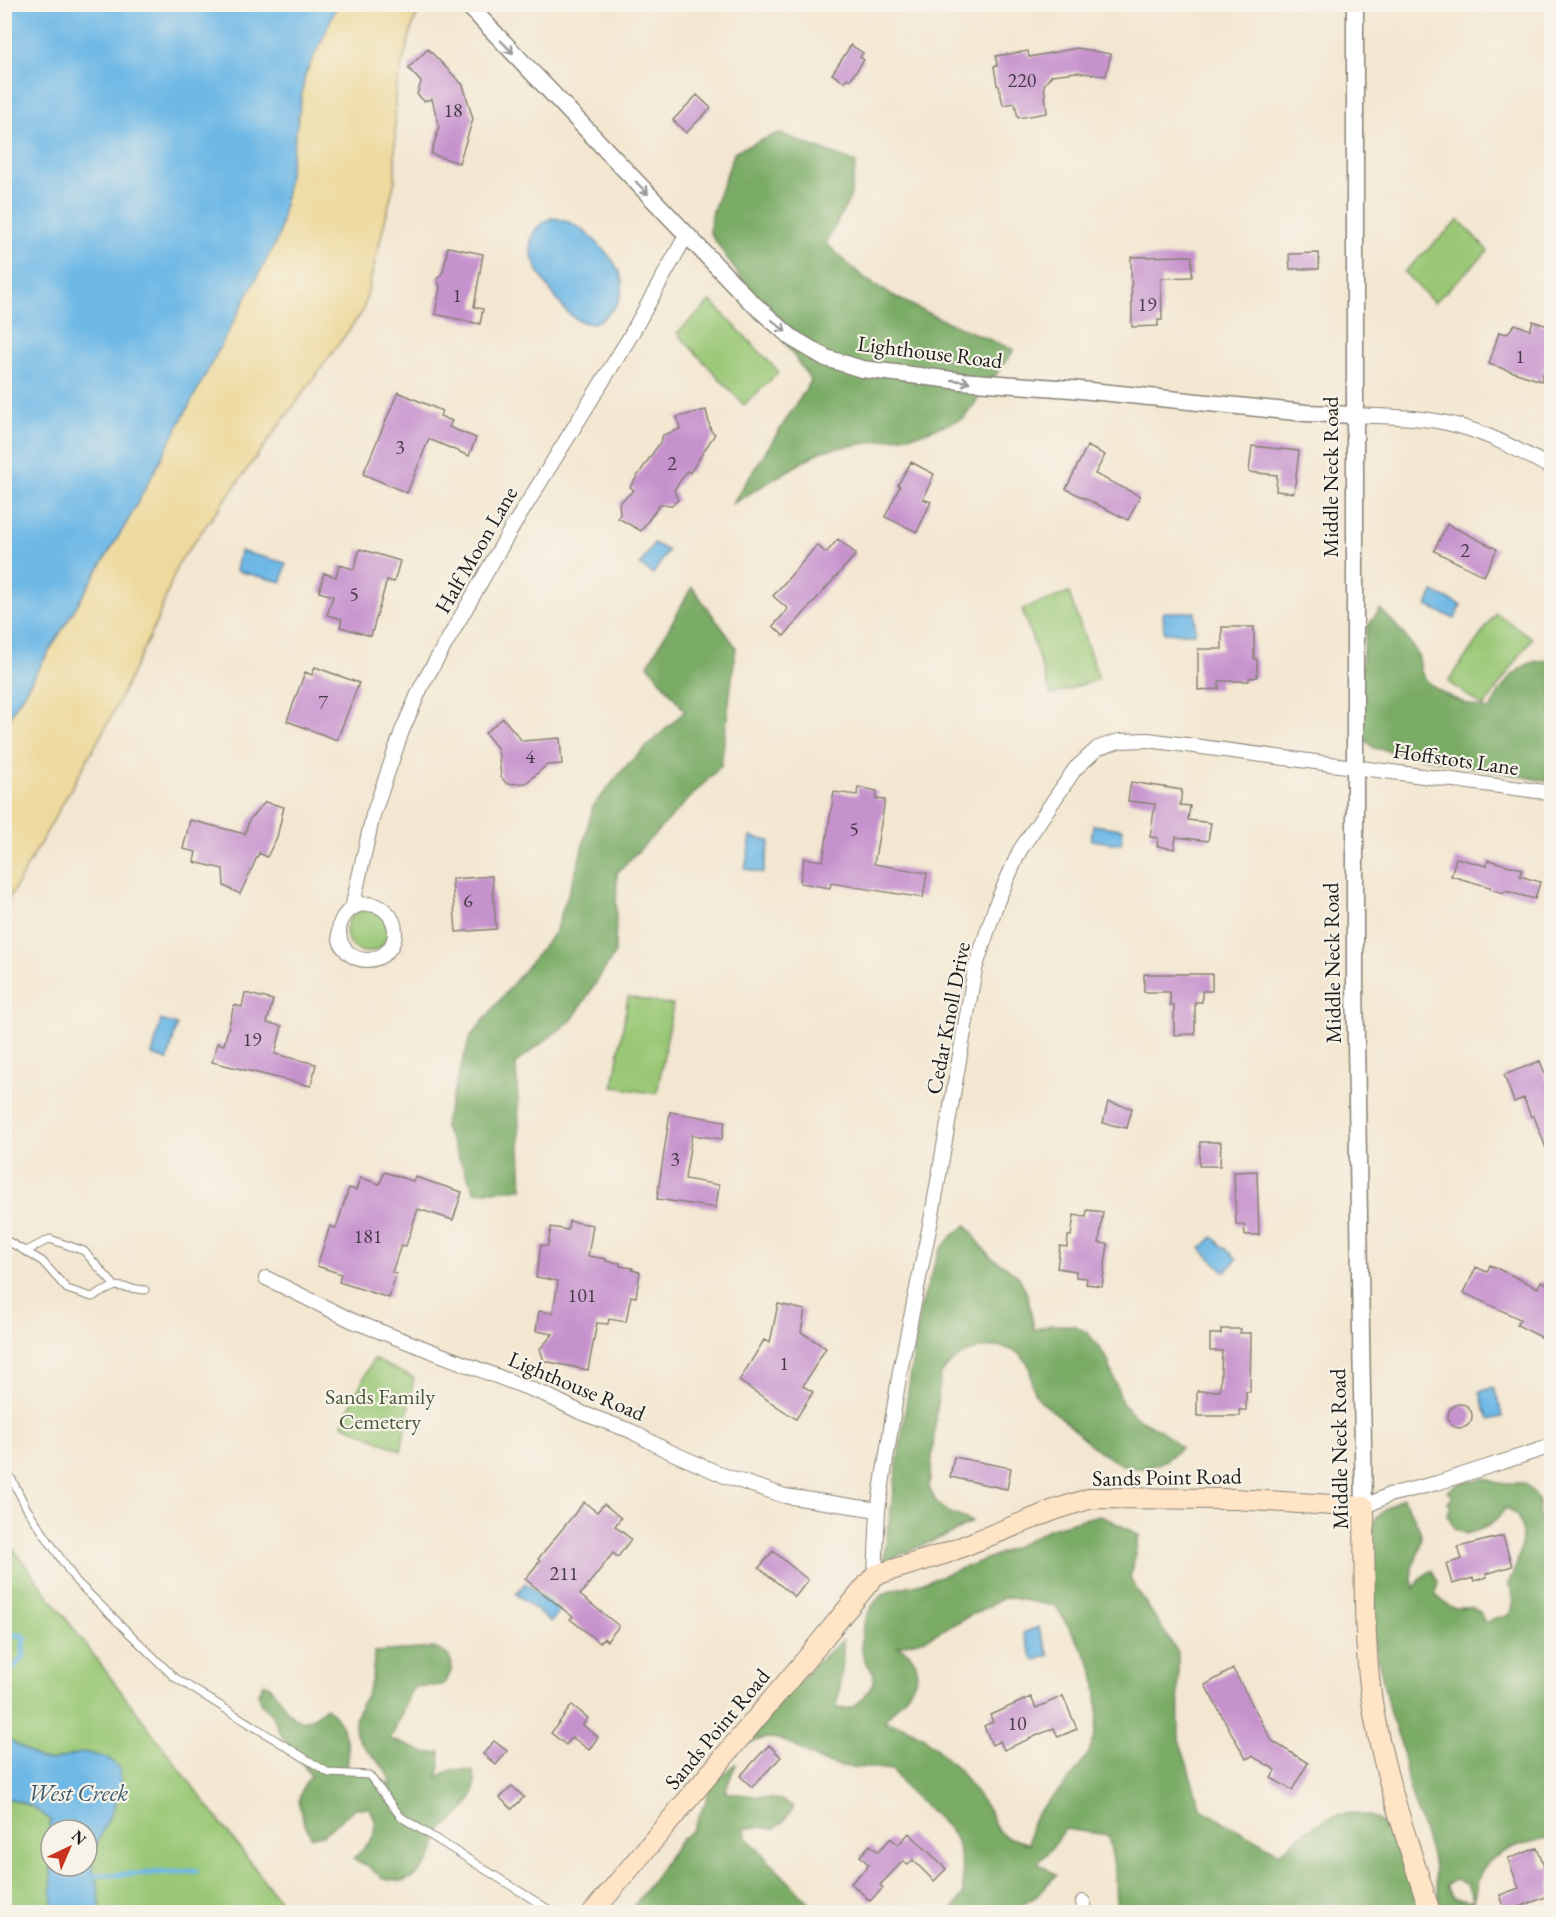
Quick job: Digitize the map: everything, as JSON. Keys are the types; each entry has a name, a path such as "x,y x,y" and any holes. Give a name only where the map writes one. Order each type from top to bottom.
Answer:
{"main road":[{"name":"Sands Point Road","path":"593,1912 808,1658 875,1575 944,1554 1054,1510 1092,1498 1234,1498 1364,1507"},
{"name":"Middle Neck Road","path":"1364,1507 1366,1634 1371,1696 1392,1789 1430,1912"}],"street":[{"name":"Lighthouse Road","path":"467,4 749,300 792,338 826,358 862,369 961,381 1306,413 1354,415"},
{"name":"Middle Neck Road","path":"1354,4 1355,983 1364,1507"},
{"name":"Half Moon Lane","path":"352,908 369,904 386,912 391,918 394,927 392,945 379,957 361,959 352,956 340,941 339,932 340,923 352,908 374,814 402,731 422,685 510,531 628,340 687,234"},
{"path":"1354,415 1417,418 1460,426 1501,441 1551,468"},
{"name":"Cedar Knoll Drive","path":"878,1510 900,1371 932,1215 975,969 997,902 1020,850 1075,770 1098,748 1119,741 1148,740 1355,767"},
{"name":"Hoffstots Lane","path":"1355,767 1551,793"},
{"name":"Lighthouse Road","path":"266,1278 353,1321 546,1395 582,1413 631,1431 666,1450 725,1476 785,1496 878,1510"},
{"path":"1364,1507 1389,1495 1437,1483 1551,1446"},
{"path":"875,1575 878,1510"}],"lane":[{"path":"4,1239 42,1261 67,1289 92,1297 115,1286 145,1290"},
{"path":"26,1251 50,1239 84,1251 115,1286"},
{"path":"4,1464 27,1509 76,1581 174,1677 329,1773 369,1775 400,1817 553,1912"}],"green space":[{"path":"779,133 856,163 850,198 826,243 850,266 875,285 909,304 1014,350 964,418 919,434 821,451 732,504 811,381 710,233 711,216 735,151"},
{"path":"1459,220 1488,251 1434,303 1404,272"},
{"path":"711,301 779,372 744,405 677,333"},
{"path":"692,587 736,647 721,766 617,873 615,953 572,1020 516,1063 522,1189 475,1192 444,1126 470,1037 555,932 577,868 593,806 627,765 685,711 648,665"},
{"path":"1069,593 1099,679 1051,695 1022,609"},
{"path":"1380,609 1411,644 1418,656 1422,674 1427,681 1442,693 1473,706 1490,710 1500,691 1513,674 1530,663 1551,661 1551,782 1374,748 1364,739 1359,717 1363,651 1368,626"},
{"path":"1496,613 1532,638 1484,707 1448,682"},
{"path":"367,910 375,911 382,916 387,923 387,939 382,946 375,951 367,952 359,951 352,946 347,939 346,931 347,923 352,916 359,911"},
{"path":"628,997 673,1005 657,1094 613,1087"},
{"path":"966,1225 990,1257 1019,1277 1028,1296 1034,1330 1050,1325 1074,1325 1088,1333 1107,1358 1123,1405 1137,1418 1162,1431 1181,1448 1162,1462 1150,1467 1127,1466 1115,1461 1092,1446 1040,1400 1034,1392 1028,1365 1018,1354 1000,1347 979,1349 949,1364 940,1377 929,1487 941,1507 972,1522 952,1533 883,1562 920,1310 938,1253 950,1238"},
{"name":"Sands Family Cemetery","path":"373,1359 414,1378 401,1451 342,1424"},
{"path":"1484,1478 1498,1483 1524,1483 1536,1496 1540,1521 1552,1540 1551,1837 1504,1851 1483,1869 1478,1880 1474,1902 1496,1912 1441,1912 1433,1861 1408,1784 1401,1744 1390,1714 1374,1639 1370,1528 1384,1510 1403,1498 1418,1525 1421,1537 1420,1549 1412,1567 1414,1588 1423,1576 1432,1570 1438,1582 1435,1594 1451,1607 1472,1607 1480,1612 1485,1623 1507,1616 1510,1612 1513,1596 1508,1583 1515,1568 1522,1540 1520,1523 1516,1515 1505,1508 1497,1519 1484,1528 1466,1534 1455,1529 1447,1514 1451,1507 1448,1503 1453,1496 1448,1492 1455,1485","holes":["1455,1880 1467,1884 1474,1901 1454,1898 1446,1885"]},
{"path":"1100,1515 1139,1535 1130,1579 1178,1653 1179,1739 1201,1809 1279,1853 1317,1824 1335,1816 1352,1813 1369,1816 1384,1826 1398,1842 1413,1872 1422,1912 1116,1912 1115,1871 1108,1835 1065,1829 1038,1863 1056,1875 1037,1896 1011,1912 950,1912 963,1895 963,1872 957,1841 946,1826 905,1787 892,1770 827,1763 790,1743 772,1738 749,1743 760,1726 816,1663 843,1640 843,1661 837,1708 851,1708 864,1696 874,1676 863,1653 863,1630 871,1607 881,1596 892,1590 921,1583 995,1556 1051,1528","holes":["1006,1597 1056,1606 1093,1669 1096,1681 1097,1725 1095,1737 1085,1759 1033,1819 1029,1844 1005,1836 996,1828 990,1812 959,1770 923,1736 903,1726 884,1722 914,1684 917,1674 916,1664 910,1655 898,1646 925,1639"]},
{"path":"5,1538 288,1912 5,1912"},
{"path":"433,1648 446,1654 449,1658 452,1668 450,1673 442,1685 420,1686 411,1691 390,1739 426,1753 440,1752 437,1778 454,1770 473,1772 474,1789 472,1797 462,1812 441,1829 433,1854 418,1873 402,1882 384,1879 366,1865 353,1859 370,1842 375,1830 374,1816 369,1808 355,1808 323,1835 311,1837 301,1813 299,1799 311,1776 283,1738 273,1717 260,1702 258,1693 264,1683 268,1685 286,1709 298,1720 306,1720 315,1716 326,1707 338,1720 345,1735 348,1752 347,1770 371,1775 392,1786 381,1764 359,1740 355,1726 355,1719 371,1681 374,1652"},
{"path":"736,1763 725,1792 781,1800 794,1807 783,1822 774,1829 755,1827 744,1829 747,1838 812,1906 821,1912 630,1912 681,1839 692,1831 711,1785"}],"sand":[{"path":"316,5 422,5 413,24 395,91 395,180 363,311 178,564 157,621 109,721 5,906 5,724 129,519"}],"water":[{"path":"5,4 337,5 305,75 279,236 129,519 5,724"},
{"path":"552,218 567,221 586,232 609,256 619,272 622,289 616,305 608,314 593,323 578,320 562,307 546,285 535,264 531,243 533,233 540,225"},
{"path":"654,543 668,551 653,574 640,565"},
{"path":"240,551 286,563 282,582 236,571"},
{"path":"1433,592 1461,605 1455,619 1427,606"},
{"path":"1163,612 1195,612 1195,633 1164,633"},
{"path":"1093,825 1123,829 1121,844 1091,840"},
{"path":"751,837 770,841 763,873 745,869"},
{"path":"161,1020 177,1025 168,1060 152,1055"},
{"path":"1213,1237 1237,1259 1225,1272 1201,1249"},
{"path":"1493,1387 1502,1417 1490,1420 1480,1392"},
{"path":"525,1583 560,1611 551,1622 516,1594"},
{"path":"1038,1627 1049,1655 1034,1661 1023,1633"},
{"name":"West Creek","path":"4,1736 39,1759 52,1761 84,1752 109,1759 120,1769 121,1791 99,1839 99,1818 48,1818 31,1806 5,1797"},
{"name":"West Creek","path":"51,1878 95,1878 101,1912 52,1912"}],"building":[{"path":"851,45 863,53 860,57 864,60 850,80 847,78 844,82 832,74"},
{"path":"1077,48 1111,54 1106,76 1076,72 1052,75 1044,85 1047,113 1018,118 1015,103 1003,105 994,66 997,66 996,56 1028,51 1029,57"},
{"path":"428,49 463,85 473,119 459,163 431,154 439,127 432,99 424,101 417,94 421,82 408,68"},
{"path":"697,95 711,108 686,133 673,120"},
{"path":"448,247 483,254 474,307 483,309 480,324 435,314 440,287 437,279 443,272"},
{"path":"1319,253 1319,269 1290,269 1289,254"},
{"path":"1192,256 1192,277 1161,278 1162,320 1158,320 1158,326 1132,327 1131,257"},
{"path":"1533,321 1551,327 1551,348 1541,381 1489,364 1499,332 1507,334 1515,324 1530,330"},
{"path":"398,392 442,411 440,416 452,421 449,427 476,438 469,456 429,439 407,493 363,474"},
{"path":"706,410 711,431 715,434 690,473 687,471 674,490 678,500 672,505 660,504 641,531 618,518 619,503 634,490 630,487 663,435 680,429 677,417"},
{"path":"1087,446 1105,455 1095,474 1140,496 1128,520 1066,489"},
{"path":"1252,446 1299,451 1294,493 1276,491 1277,475 1249,472"},
{"path":"911,462 934,474 923,499 931,502 917,532 885,517 900,486 898,485"},
{"path":"1447,524 1497,549 1484,576 1434,551"},
{"path":"838,539 856,554 784,636 773,626 788,609 773,596 817,545 826,553"},
{"path":"360,549 400,561 394,582 387,580 371,636 340,627 342,619 327,615 333,596 319,592 324,573 336,577 339,565 354,569"},
{"path":"1222,627 1254,627 1254,659 1257,659 1257,677 1249,678 1249,681 1219,681 1219,689 1198,690 1198,649 1222,649"},
{"path":"315,667 359,683 337,740 287,721 305,672 312,675"},
{"path":"503,718 522,741 560,738 562,764 547,765 526,783 507,784 501,777 498,749 485,733"},
{"path":"1131,782 1182,790 1180,805 1190,806 1188,820 1211,823 1208,841 1176,837 1174,849 1157,846 1158,838 1150,837 1155,804 1128,801"},
{"path":"858,787 877,791 876,799 885,800 874,864 927,873 923,898 831,883 830,888 800,883 804,858 823,861 834,792 857,795"},
{"path":"265,802 284,807 277,837 267,857 259,853 240,894 224,886 223,869 194,862 196,852 183,849 190,820 245,834 249,820"},
{"path":"1456,858 1487,866 1488,860 1522,869 1520,876 1540,882 1535,899 1505,891 1504,893 1451,876"},
{"path":"492,876 496,929 456,932 452,879"},
{"path":"1144,974 1212,974 1212,991 1202,991 1202,1002 1195,1002 1195,1034 1174,1035 1174,1005 1170,1005 1170,992 1144,992"},
{"path":"245,993 273,1000 267,1023 282,1026 275,1054 316,1064 311,1086 212,1062 217,1043 224,1045 234,1005 242,1007"},
{"path":"1540,1061 1551,1090 1550,1159 1534,1116 1531,1117 1524,1098 1514,1102 1504,1075"},
{"path":"1108,1102 1132,1108 1127,1128 1103,1123"},
{"path":"670,1112 725,1121 722,1139 692,1135 685,1179 719,1185 716,1208 657,1199"},
{"path":"1200,1142 1221,1142 1220,1166 1199,1166"},
{"path":"1257,1171 1259,1235 1245,1235 1244,1225 1236,1225 1234,1172"},
{"path":"384,1172 413,1181 415,1177 462,1192 453,1220 418,1209 406,1246 401,1245 392,1272 396,1274 389,1298 339,1282 341,1274 317,1266 330,1226 336,1228 349,1188 356,1190 360,1178 380,1184"},
{"path":"1087,1210 1103,1212 1099,1243 1108,1244 1102,1286 1086,1284 1087,1278 1076,1277 1076,1271 1057,1268 1060,1246 1067,1247 1074,1215 1086,1217"},
{"path":"569,1221 593,1225 588,1256 620,1263 620,1266 633,1268 632,1270 640,1272 636,1297 631,1296 626,1322 609,1319 608,1324 597,1323 588,1370 544,1361 540,1349 553,1334 536,1331 539,1311 553,1313 558,1281 536,1277 541,1245 548,1246 551,1227 568,1230"},
{"path":"1490,1265 1538,1288 1541,1281 1551,1286 1551,1342 1517,1325 1520,1319 1464,1293 1476,1267 1487,1272"},
{"path":"778,1304 805,1310 801,1332 826,1348 803,1386 813,1392 796,1419 739,1381 764,1340 770,1343"},
{"path":"1221,1329 1241,1329 1240,1333 1251,1333 1250,1392 1246,1392 1246,1410 1239,1410 1240,1416 1197,1416 1197,1391 1220,1391 1222,1351 1210,1351 1210,1334 1221,1334"},
{"path":"1460,1404 1465,1405 1471,1411 1471,1421 1465,1427 1460,1428 1455,1427 1449,1421 1448,1416 1449,1411 1455,1405"},
{"path":"954,1457 1011,1468 1007,1489 950,1477"},
{"path":"584,1502 597,1512 604,1504 621,1518 615,1526 631,1539 618,1557 613,1553 580,1595 619,1626 607,1641 604,1638 600,1643 570,1619 573,1617 525,1579 540,1561 538,1559"},
{"path":"1503,1536 1512,1566 1486,1574 1487,1577 1474,1581 1473,1578 1452,1584 1446,1564 1462,1559 1458,1547"},
{"path":"773,1551 808,1580 795,1597 759,1568"},
{"path":"1233,1669 1272,1741 1308,1763 1292,1790 1271,1778 1276,1770 1252,1756 1246,1759 1205,1685"},
{"path":"1063,1696 1077,1729 1058,1737 1054,1728 1004,1750 1000,1741 992,1745 984,1726 993,1722 990,1715 1031,1697 1036,1708"},
{"path":"572,1705 588,1718 583,1725 598,1737 589,1750 572,1737 566,1745 551,1733"},
{"path":"494,1741 507,1751 496,1765 483,1754"},
{"path":"769,1745 781,1757 752,1787 740,1776"},
{"path":"512,1786 524,1797 512,1809 500,1798"},
{"path":"909,1833 946,1869 934,1881 913,1860 908,1865 903,1861 880,1885 883,1888 870,1901 851,1883 869,1865 860,1856 870,1845 878,1852 891,1838 898,1845"},
{"path":"1537,1848 1545,1869 1551,1866 1551,1895 1506,1912 1500,1895 1519,1888 1508,1859"}],"waterway":[{"path":"4,1611 12,1636 20,1635 26,1638 23,1645 24,1656 12,1669 4,1672"},
{"path":"99,1875 197,1871"}]}
